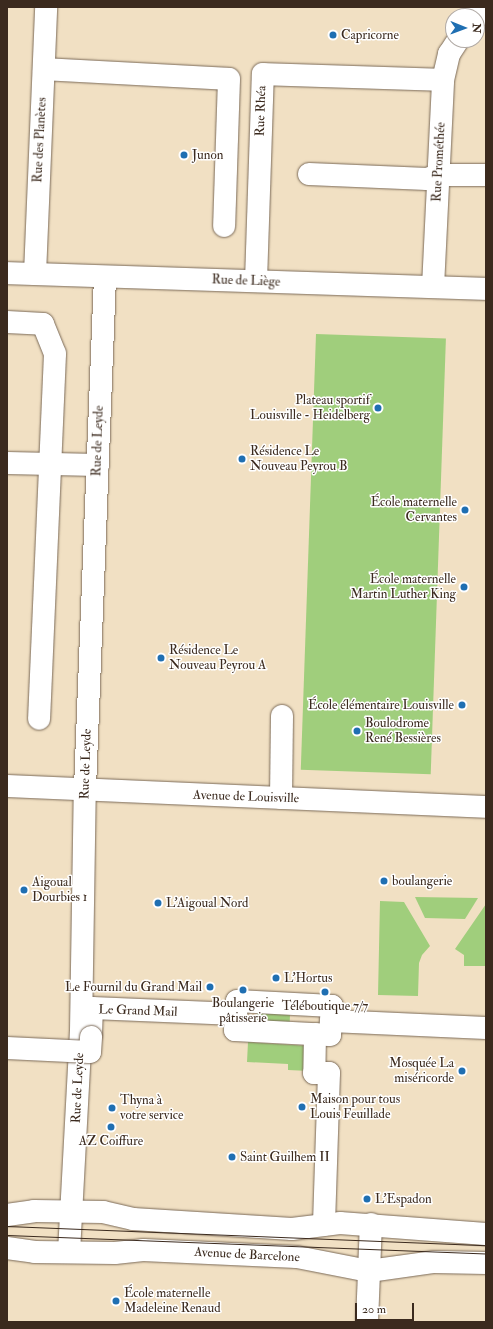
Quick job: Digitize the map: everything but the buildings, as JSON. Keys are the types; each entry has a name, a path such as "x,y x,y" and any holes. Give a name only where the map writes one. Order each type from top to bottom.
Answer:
{"street":[{"name":"Rue des Planètes","path":"34,274 46,7"},
{"name":"Rue Prométhée","path":"434,287 443,80 449,54 453,48"},
{"path":"44,69 229,79 224,226"},
{"name":"Rue Rhéa","path":"256,281 263,74 443,80"},
{"path":"309,174 427,179 438,175 486,175"},
{"name":"Rue de Liège","path":"7,273 486,289"},
{"name":"Rue de Leyde","path":"69,1252 81,1031 85,788 105,277"},
{"path":"7,322 43,324 55,354 40,719"},
{"path":"7,463 98,465"},
{"path":"281,798 282,716"},
{"name":"Avenue de Louisville","path":"7,786 85,788 486,807"},
{"path":"324,1225 329,1073 314,1073 323,1027 332,1006 237,1001 235,1030 323,1027 486,1028"},
{"name":"Le Grand Mail","path":"7,1048 90,1052 92,1008 236,1014"},
{"path":"7,1215 34,1211 103,1212 133,1219 292,1229 324,1225 371,1224 486,1234"},
{"path":"367,1322 371,1224"},
{"name":"Avenue de Barcelone","path":"7,1248 35,1252 115,1253 143,1250 297,1257 369,1271 434,1262 486,1263"}],"green space":[{"path":"316,334 446,339 431,774 301,770"},
{"path":"415,897 478,898 465,919 425,918"},
{"path":"380,901 404,902 430,946 422,955 419,963 418,996 378,995"},
{"path":"486,904 486,966 464,966 464,955 455,949"},
{"path":"257,1013 290,1014 290,1027 257,1026"},
{"path":"248,1042 310,1046 309,1071 288,1070 288,1064 247,1062"}],"tram line":[{"path":"7,1226 486,1245"},
{"path":"7,1235 486,1253"}],"place":[{"name":"Capricorne","path":"333,35"},
{"name":"Junon","path":"184,155"},
{"name":"Plateau sportif Louisville - Heidelberg","path":"378,408"},
{"name":"Résidence Le Nouveau Peyrou B","path":"242,459"},
{"name":"École maternelle Cervantes","path":"465,510"},
{"name":"École maternelle Martin Luther King","path":"464,587"},
{"name":"Résidence Le Nouveau Peyrou A","path":"161,658"},
{"name":"École élémentaire Louisville","path":"462,705"},
{"name":"Boulodrome René Bessières","path":"357,731"},
{"name":"boulangerie","path":"384,881"},
{"name":"Aigoual Dourbies 1","path":"24,890"},
{"name":"L'Aigoual Nord","path":"158,903"},
{"name":"L'Hortus","path":"276,978"},
{"name":"Le Fournil du Grand Mail","path":"210,987"},
{"name":"Boulangerie pâtisserie","path":"243,990"},
{"name":"Téléboutique 7/7","path":"325,992"},
{"name":"Mosquée La miséricorde","path":"462,1071"},
{"name":"Maison pour tous Louis Feuillade","path":"302,1107"},
{"name":"Thyna à votre service","path":"112,1108"},
{"name":"AZ Coiffure","path":"111,1127"},
{"name":"Saint Guilhem II","path":"232,1157"},
{"name":"L'Espadon","path":"367,1199"},
{"name":"École maternelle Madeleine Renaud","path":"116,1301"}]}
